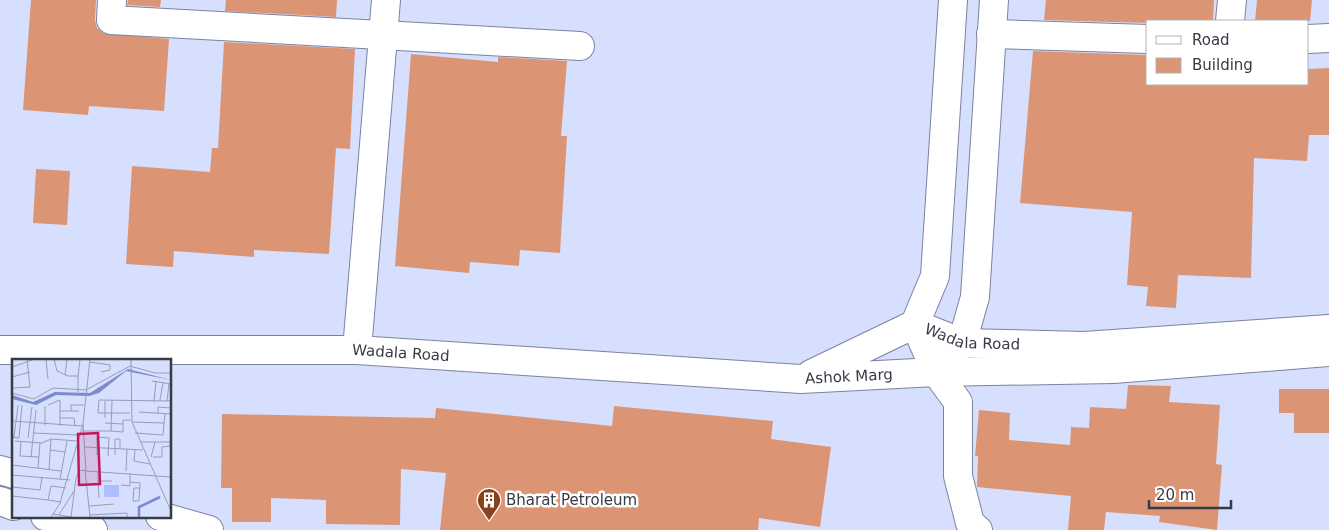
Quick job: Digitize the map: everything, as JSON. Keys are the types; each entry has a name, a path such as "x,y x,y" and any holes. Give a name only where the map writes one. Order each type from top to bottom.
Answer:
{"street":[{"path":"112,0 111,20 580,46"},
{"path":"357,350 386,0"},
{"path":"915,324 935,276 952,0"},
{"path":"978,530 970,523 958,476 958,402 936,372 962,343 975,298 994,0"},
{"path":"1230,20 1232,0"},
{"path":"991,34 1146,39"},
{"path":"1309,39 1329,38"},
{"name":"Wadala Road","path":"915,324 962,343 1084,346 1329,329"},
{"name":"Wadala Road","path":"915,324 936,372 1113,369 1329,352"},
{"name":"Ashok Marg","path":"801,379 915,324"},
{"name":"Wadala Road","path":"0,350 357,350 801,379"},
{"name":"Ashok Marg","path":"801,379 936,372"},
{"path":"0,501 12,505"},
{"path":"51,518 93,530"},
{"path":"167,518 209,530"}],"building":[{"path":"31,0 96,0 95,20 97,28 103,33 169,39 164,111 89,106 88,115 23,110"},
{"path":"128,0 161,0 160,7 127,5"},
{"path":"226,0 337,0 336,17 225,11"},
{"path":"1046,0 1214,0 1213,20 1146,20 1146,23 1044,20"},
{"path":"1257,0 1312,0 1310,21 1255,20"},
{"path":"224,42 355,49 350,149 336,148 329,254 254,250 254,257 174,251 173,267 126,264 132,166 210,172 212,148 218,148"},
{"path":"1033,51 1146,55 1146,85 1309,85 1309,69 1329,68 1329,135 1309,135 1307,161 1254,158 1251,278 1178,275 1176,308 1146,306 1148,287 1127,285 1132,212 1020,203"},
{"path":"411,54 498,62 498,57 567,61 561,136 567,136 560,253 520,250 519,266 470,262 469,273 395,266"},
{"path":"36,169 70,171 67,225 33,223"},
{"path":"1128,385 1171,386 1169,402 1220,405 1216,464 1222,465 1217,530 1159,522 1160,516 1106,512 1104,530 1068,530 1071,496 977,487 978,456 975,456 979,410 1010,413 1009,440 1070,445 1071,427 1089,428 1090,407 1126,409"},
{"path":"1279,389 1329,389 1329,433 1294,433 1294,413 1279,413"},
{"path":"614,406 773,421 771,439 831,447 820,527 759,518 758,530 440,530 446,473 401,469 400,525 326,524 326,500 271,498 271,522 232,522 232,488 221,488 222,414 435,418 436,408 612,426"}],"place":[{"name":"Bharat Petroleum","path":"489,521"}]}
